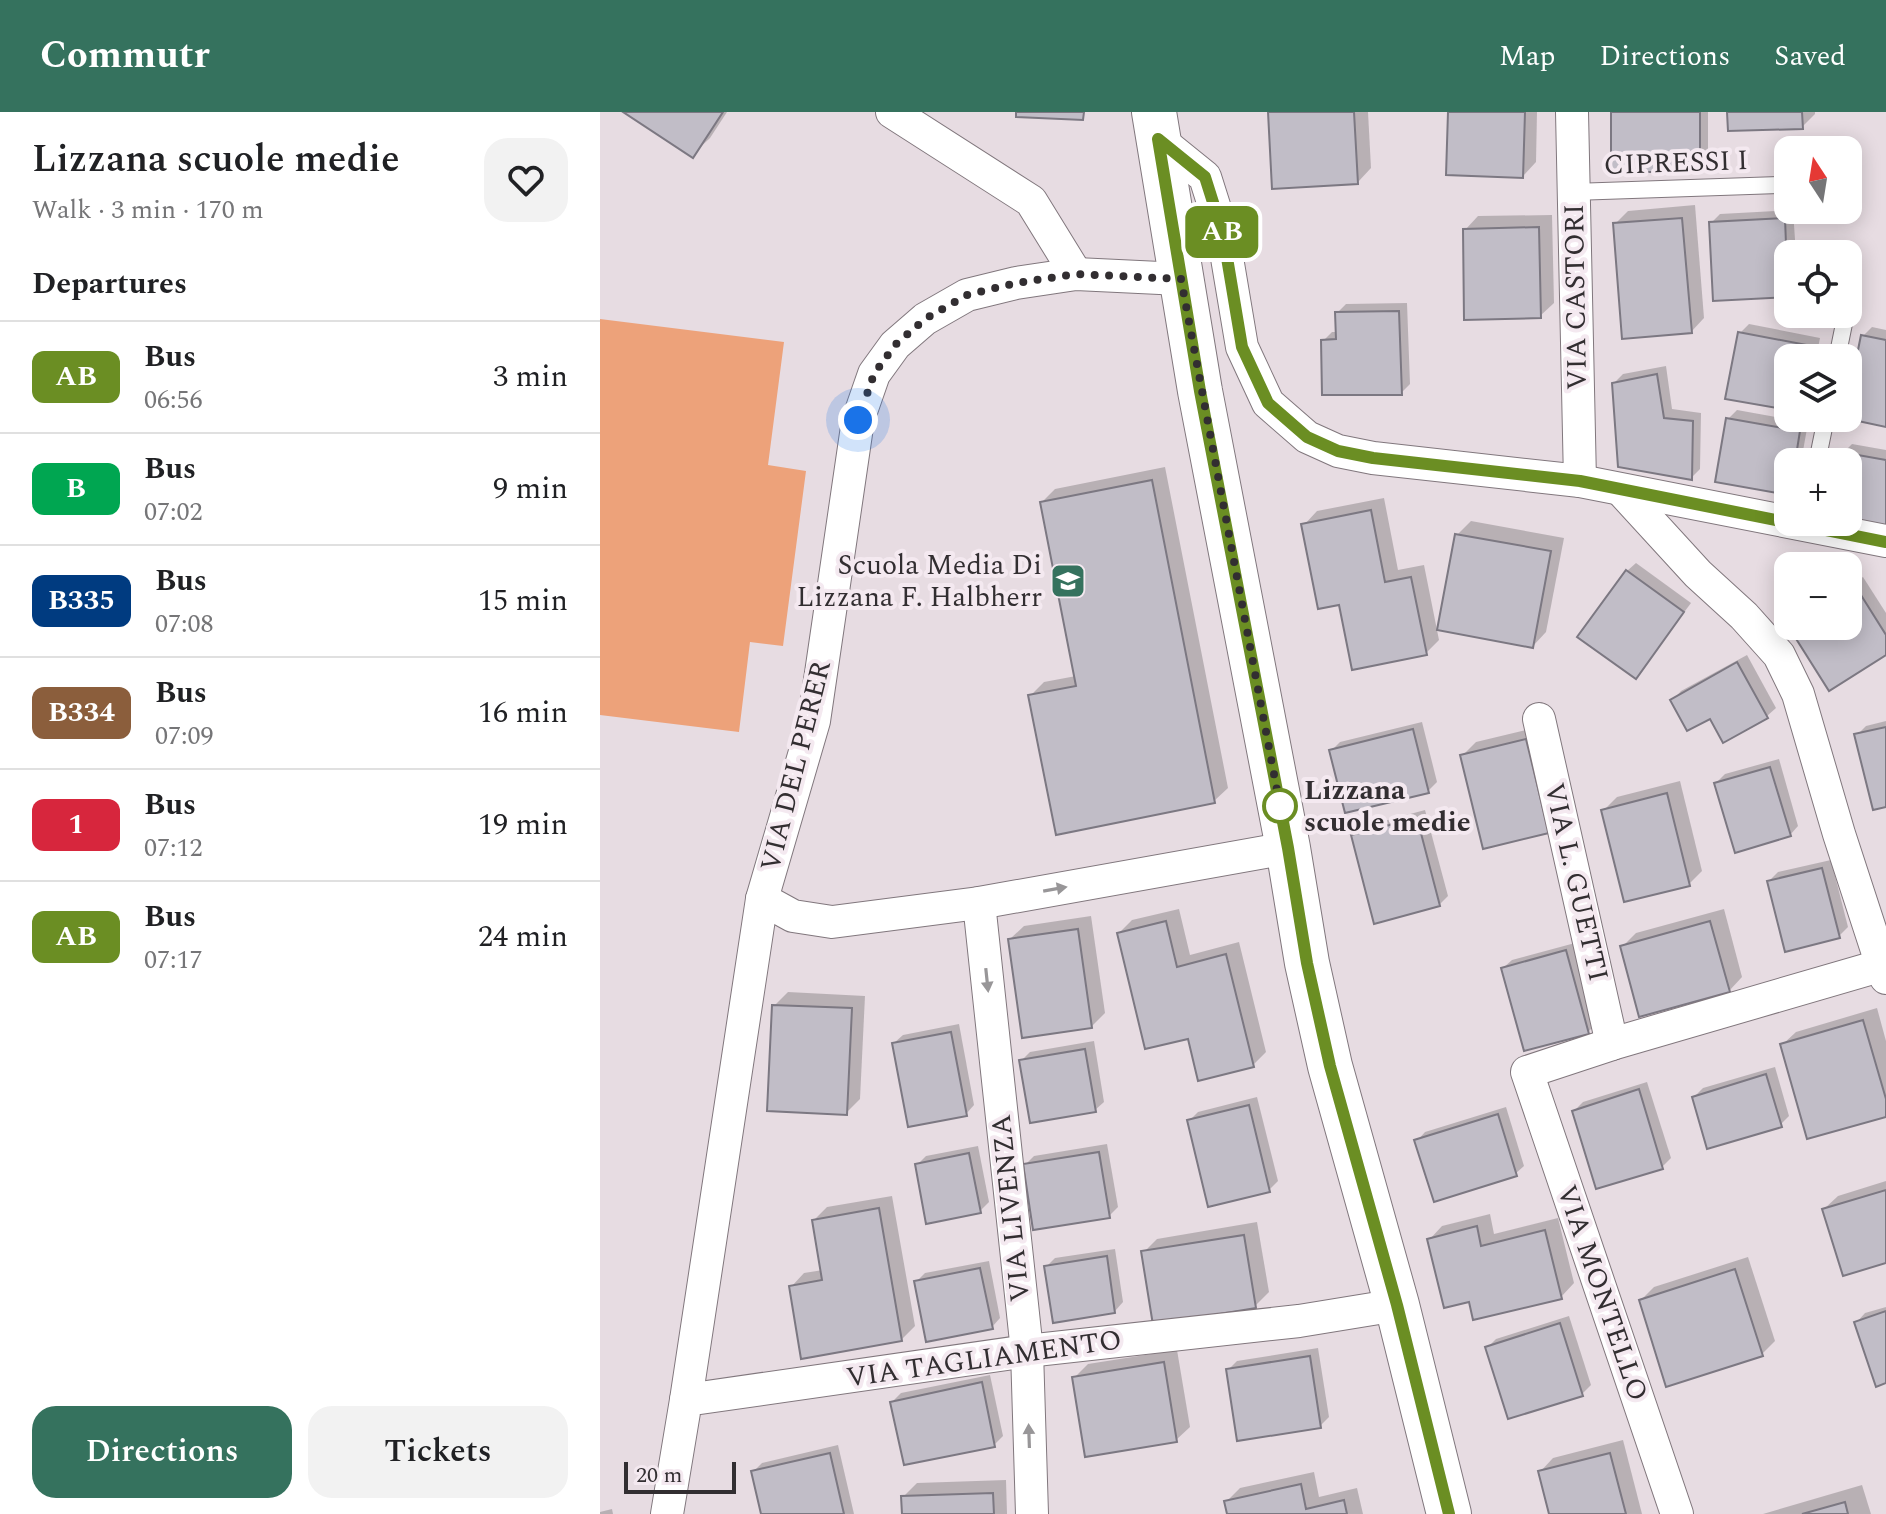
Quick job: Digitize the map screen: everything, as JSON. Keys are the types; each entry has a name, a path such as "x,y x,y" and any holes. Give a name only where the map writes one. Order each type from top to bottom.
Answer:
{"main road":[{"path":"1156,126 1181,279 1307,963 1330,1066 1397,1305 1449,1514"}],"street":[{"path":"892,112 1031,201 1076,274"},
{"name":"VIA CASTORI","path":"1572,112 1580,481"},
{"path":"1156,126 1205,177 1223,234 1242,347 1268,403 1307,437 1338,451 1373,458 1580,481 1774,518"},
{"name":"VIA DEL PERER","path":"686,1400 762,899 814,721 858,420 874,374 895,345 925,319 967,295 1016,283 1076,274 1181,279"},
{"path":"1612,1044 1885,969 1839,834 1798,694 1779,655 1744,616 1698,574 1621,490"},
{"path":"1862,536 1886,541"},
{"name":"VIA L. GUETTI","path":"1539,719 1612,1044"},
{"path":"762,899 793,916 832,922 979,903 1288,848"},
{"name":"VIA LIVENZA","path":"979,903 1027,1351 1032,1514"},
{"name":"VIA MONTELLO","path":"1612,1044 1527,1072 1677,1514"},
{"name":"VIA TAGLIAMENTO","path":"686,1400 1027,1351 1299,1321 1397,1305"},
{"path":"667,1514 686,1400"}],"lane":[{"name":"CIPRESSI I","path":"1573,192 1774,185"}],"shaded area":[{"path":"600,319 784,342 768,465 806,471 783,646 750,642 739,732 600,715"}],"building":[{"path":"623,112 723,112 693,158"},
{"path":"1016,112 1084,112 1083,120 1016,117"},
{"path":"1268,112 1354,112 1358,184 1272,189"},
{"path":"1448,112 1525,112 1523,178 1446,175"},
{"path":"1611,112 1700,112 1700,172 1611,172"},
{"path":"1727,112 1802,112 1803,129 1728,131"},
{"path":"1682,218 1692,333 1622,339 1613,223"},
{"path":"1774,219 1774,224 1785,224 1786,240 1774,240 1774,298 1713,301 1709,222"},
{"path":"1539,227 1541,318 1464,320 1463,229"},
{"path":"1399,311 1402,395 1322,395 1321,340 1336,339 1335,312"},
{"path":"1738,332 1801,344 1774,344 1774,408 1725,399"},
{"path":"1861,335 1886,340 1886,427 1862,422 1862,344 1859,344"},
{"path":"1657,374 1664,418 1693,421 1692,480 1618,467 1612,383"},
{"path":"1726,418 1774,426 1774,432 1800,432 1797,448 1774,448 1774,493 1715,482"},
{"path":"1862,456 1886,460 1886,526 1862,522"},
{"name":"Scuola Media Di Lizzana F. Halbherr","path":"1152,480 1215,803 1056,835 1028,695 1076,686 1040,502"},
{"path":"1371,510 1385,582 1411,577 1427,655 1352,670 1339,605 1318,609 1301,524"},
{"path":"1455,534 1551,551 1533,648 1437,630"},
{"path":"1626,570 1684,612 1636,679 1577,637"},
{"path":"1862,597 1886,635 1886,655 1829,691 1797,640 1862,640"},
{"path":"1737,662 1768,718 1723,743 1710,719 1687,731 1670,700"},
{"path":"1886,727 1886,807 1873,810 1854,734"},
{"path":"1413,729 1429,793 1345,813 1329,750"},
{"path":"1526,739 1549,833 1483,849 1460,755"},
{"path":"1770,767 1791,836 1735,853 1714,783"},
{"path":"1667,793 1690,886 1624,902 1601,810"},
{"path":"1417,818 1440,906 1374,924 1351,835"},
{"path":"1822,868 1840,938 1785,952 1767,881"},
{"path":"1166,921 1177,967 1226,954 1254,1067 1198,1081 1188,1039 1145,1049 1117,933"},
{"path":"1710,921 1730,992 1639,1017 1620,946"},
{"path":"1078,929 1092,1028 1022,1038 1008,939"},
{"path":"1566,950 1589,1034 1524,1051 1501,968"},
{"path":"772,1005 852,1008 847,1115 767,1111"},
{"path":"1863,1020 1886,1099 1886,1117 1807,1139 1780,1044"},
{"path":"951,1032 967,1116 908,1127 892,1043"},
{"path":"1085,1049 1096,1112 1030,1123 1019,1060"},
{"path":"1766,1074 1782,1127 1707,1149 1692,1097"},
{"path":"1639,1089 1663,1169 1596,1189 1572,1111"},
{"path":"1249,1105 1270,1192 1208,1207 1187,1120"},
{"path":"1498,1114 1517,1176 1434,1202 1414,1140"},
{"path":"1099,1152 1110,1218 1033,1230 1023,1164"},
{"path":"969,1153 981,1213 926,1224 915,1164"},
{"path":"1886,1190 1886,1263 1843,1276 1822,1209"},
{"path":"879,1208 902,1341 801,1359 789,1286 822,1280 812,1220"},
{"path":"1477,1226 1481,1246 1545,1230 1562,1299 1473,1320 1469,1302 1444,1308 1427,1239"},
{"path":"1244,1235 1256,1308 1153,1325 1141,1251"},
{"path":"1107,1256 1115,1313 1053,1323 1044,1266"},
{"path":"980,1268 993,1329 926,1342 914,1281"},
{"path":"1735,1269 1763,1356 1666,1387 1639,1300"},
{"path":"1886,1311 1886,1383 1876,1387 1854,1322"},
{"path":"1560,1323 1583,1396 1508,1419 1485,1347"},
{"path":"1310,1356 1321,1428 1237,1441 1226,1369"},
{"path":"1164,1362 1177,1442 1085,1457 1072,1377"},
{"path":"982,1382 995,1447 904,1465 890,1402"},
{"path":"830,1453 844,1514 761,1514 751,1471"},
{"path":"1610,1453 1626,1514 1549,1514 1538,1471"},
{"path":"1301,1484 1306,1509 1344,1500 1347,1514 1227,1514 1224,1501"},
{"path":"993,1493 994,1514 902,1514 901,1496"},
{"path":"1845,1502 1848,1514 1802,1514"}],"bus line":[{"name":"AB","path":"1449,1514 1397,1305 1330,1066 1307,963 1288,848 1200,391 1158,139 1205,177 1223,234 1242,347 1268,403 1307,437 1338,451 1373,458 1580,481 1886,542"}],"place":[{"name":"Scuola Media Di Lizzana F. Halbherr","path":"1068,581"},
{"name":"Lizzana scuole medie","path":"1280,806"}],"route":[{"path":"858,420 874,374 895,345 925,319 967,295 1016,283 1076,274 1181,279 1282,817 1280,806"}]}
